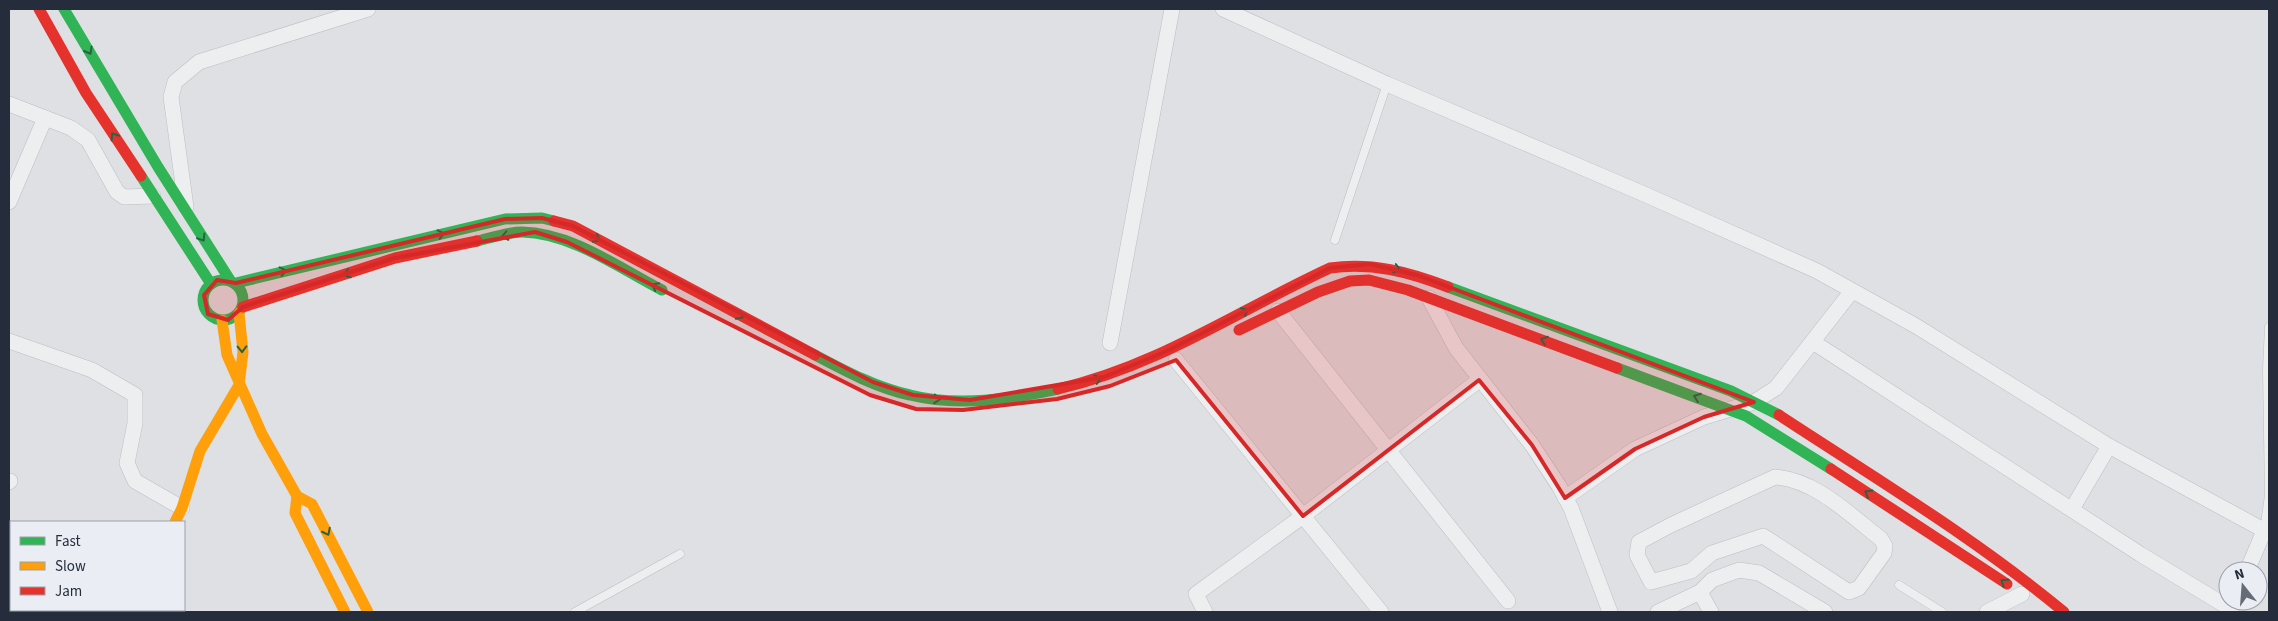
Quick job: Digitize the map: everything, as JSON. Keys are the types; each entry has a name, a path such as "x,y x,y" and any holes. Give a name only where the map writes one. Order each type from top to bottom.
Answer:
{"street":[{"path":"39,9 86,93 211,284"},
{"path":"64,9 188,215 243,294 241,310 243,352 239,385 200,451 182,508 176,521"},
{"path":"188,215 171,97 175,82 199,62 368,9"},
{"path":"1110,343 1172,9"},
{"path":"1223,9 1387,84 1782,254 1852,291 1956,351 2108,446 2267,532 2252,561"},
{"path":"9,104 71,128 88,140 117,192 124,197 153,196"},
{"path":"9,202 45,118"},
{"path":"670,295 567,242 535,232 520,232 395,258 241,310 234,317 222,320 214,318 204,308 204,295 211,284 223,279 233,282 504,219 542,218 573,226 806,350 912,396 946,400 1038,397 1124,370 1167,351 1330,268 1356,264 1388,267 1417,275 1709,382 1754,402 1782,417 1966,538 2028,582 2064,612"},
{"path":"1229,334 1336,286 1362,280 1388,284 1729,409 1757,423 2025,597"},
{"path":"1565,498 1635,449 1704,417 1754,402 1776,388 1852,291"},
{"path":"1429,298 1456,348 1532,446 1565,498 1610,612"},
{"path":"1278,312 1508,600"},
{"path":"222,320 227,355 262,434 297,496 312,504 368,612"},
{"path":"9,341 92,370 135,395 135,423 127,463 135,481 182,508"},
{"path":"1813,342 2072,509 2218,598"},
{"path":"800,360 861,391"},
{"path":"1175,360 1381,612"},
{"path":"1204,612 1196,594 1303,516 1480,380"},
{"path":"916,409 963,410 1103,388"},
{"path":"2072,509 2108,446"},
{"path":"1775,477 1792,478 1838,505 1882,539 1884,546 1884,553 1859,588 1849,592 1763,536 1712,553 1691,571 1651,582 1637,555 1639,542 1671,525 1775,477"},
{"path":"1838,505 1852,484"},
{"path":"297,496 295,513 345,612"},
{"path":"1658,612 1700,592 1712,580 1739,570 1758,573 1825,612"},
{"path":"1700,592 1711,612"},
{"path":"1987,612 2025,597"}],"lane":[{"path":"1335,240 1387,84"},
{"path":"2267,532 2269,495 2267,369 2269,327"},
{"path":"575,612 680,554"},
{"path":"1899,585 1942,612"}],"highlighted area":[{"path":"542,218 573,226 873,382 913,395 970,400 1104,377 1167,351 1330,268 1370,264 1417,275 1754,402 1704,417 1635,449 1565,498 1532,445 1479,380 1303,516 1176,360 1110,386 1057,399 963,410 916,409 870,395 567,242 535,232 395,258 243,307 228,320 208,314 204,295 217,280 236,283 505,219"}],"traffic: fast":[{"path":"64,9 158,167 230,280"},
{"path":"141,176 211,284"},
{"path":"236,283 505,219 542,218 554,221"},
{"path":"477,241 516,232 559,238 595,253 662,290"},
{"path":"227,280 234,283 240,289 243,300 242,308 234,317 227,320 219,320 212,317 204,308 203,296 206,289 215,281 227,280"},
{"path":"1448,287 1731,391 1779,415"},
{"path":"815,355 873,383 898,392 928,399 947,401 984,400 1022,396 1058,389"},
{"path":"1617,368 1746,416 1831,469"}],"traffic: slow":[{"path":"176,521 182,508 200,451 239,385 243,352 239,313"},
{"path":"222,320 227,355 262,434 297,496 312,504 368,612"},
{"path":"297,496 295,513 345,612"}],"traffic: jam":[{"path":"39,9 86,93 141,176"},
{"path":"554,221 573,226 815,355"},
{"path":"243,307 395,258 477,241"},
{"path":"1058,389 1095,379 1164,352 1330,268 1346,266 1376,267 1405,273 1448,287"},
{"path":"1239,330 1318,292 1350,281 1369,280 1408,290 1617,368"},
{"path":"1779,415 1960,534 2064,612"},
{"path":"1831,469 2007,584"}]}
